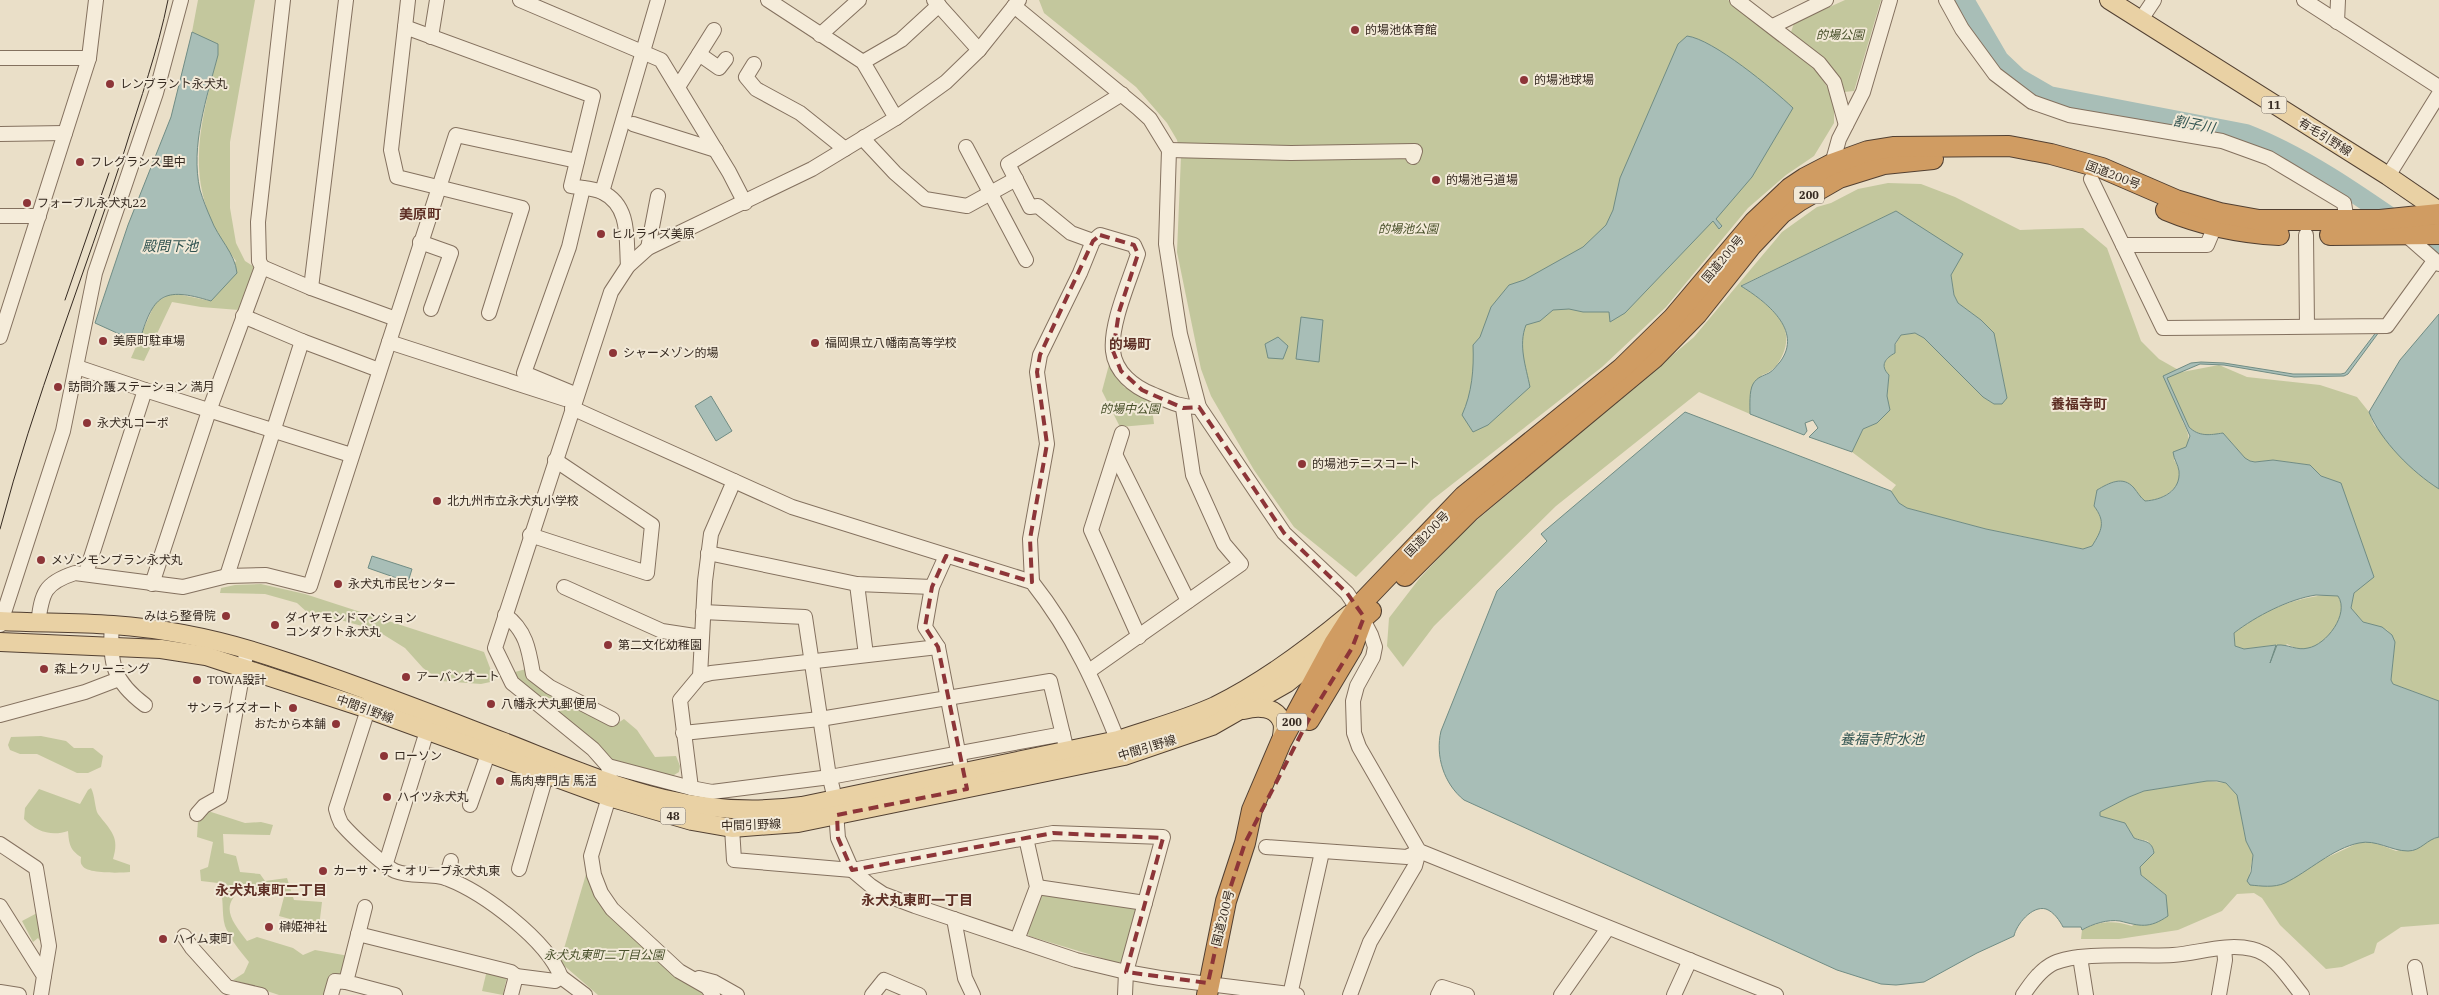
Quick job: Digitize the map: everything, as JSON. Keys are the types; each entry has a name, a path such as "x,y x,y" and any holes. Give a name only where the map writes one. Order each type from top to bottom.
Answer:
{"highway":[{"name":"国道200号","path":"1207,989 1226,901 1245,843 1252,810 1281,742 1334,644 1360,613 1470,511 1654,358 1697,314 1751,246 1782,213 1806,197 1835,171 1868,151 1893,147 2009,146 2051,154 2102,168 2176,200 2220,213 2259,220 2380,220 2435,213"},
{"name":"国道200号","path":"1835,171 1902,161 1988,158 2031,162 2091,178 2174,213 2215,226 2263,234 2439,234"},
{"name":"国道200号","path":"1245,843 1264,812 1282,770 1312,713 1352,648 1360,613"}],"main road":[{"name":"有毛引野線","path":"2109,0 2388,176 2435,213"},
{"name":"中間引野線","path":"0,622 112,624 156,629 247,649 374,692 610,791 692,821 732,828 774,826 1065,742 1121,748 1165,725 1223,701 1277,671 1360,613"},
{"name":"中間引野線","path":"0,642 110,646 206,656 368,709 546,776 610,791 695,807 770,810 836,807 1191,734 1240,711 1287,683 1334,644"},
{"path":"1240,711 1263,707 1277,715 1282,723 1281,742"}],"street":[{"path":"0,338 7,292 39,216 89,58 96,0"},
{"path":"0,622 63,431 95,273 156,93 181,0"},
{"path":"283,0 258,222 259,261 262,267 311,288 396,319"},
{"path":"311,288 346,0"},
{"path":"408,0 391,150 397,177 522,208 489,313"},
{"path":"431,37 437,0"},
{"path":"520,0 661,60 716,150 745,203"},
{"path":"602,192 658,0"},
{"path":"820,35 859,0"},
{"path":"1737,0 1819,63 1834,82 1846,125"},
{"path":"1835,171 1839,139 1863,92 1890,0"},
{"path":"1946,0 1962,29 1995,74 2032,102 2069,115 2222,142 2269,158 2344,202 2347,221"},
{"path":"2140,21 2154,0"},
{"path":"2304,0 2439,87"},
{"path":"2337,22 2338,0"},
{"path":"772,1 820,35 864,62 896,118"},
{"path":"1773,26 1822,1"},
{"path":"864,62 902,40 936,3 978,50"},
{"path":"683,733 820,719 948,696 1050,681 1065,742 958,754 830,777 712,792 608,766 593,749 512,684 495,648 530,535 611,292 628,266 648,248 745,203 845,149 896,118 946,82 978,50 1017,3 1150,119 1169,150 1166,244 1182,343 1199,407 1227,446 1261,501 1284,532 1347,594 1360,613 1375,647 1374,657 1357,686 1353,701 1354,732 1359,747 1419,851 1776,995"},
{"path":"405,27 593,96 571,186 602,192 614,201 624,217 628,266"},
{"path":"678,87 714,30"},
{"path":"699,54 720,68 726,59"},
{"path":"0,58 89,58"},
{"path":"754,64 746,77 756,89 800,113 845,149"},
{"path":"1093,241 1071,233 1038,206 1030,207 1008,164 1122,94"},
{"path":"2388,176 2439,94"},
{"path":"633,124 716,150"},
{"path":"0,134 65,133"},
{"path":"38,623 42,595 59,578 75,573 183,587 227,576 266,575 310,586 456,135 577,161"},
{"path":"864,137 867,144 895,173 925,199 967,206 1016,179"},
{"path":"965,147 1026,260"},
{"path":"1169,150 1291,152 1415,151 1412,157"},
{"path":"2091,178 2163,328 2387,326 2436,262 2406,235"},
{"path":"583,188 569,247 524,372 575,401 734,481 792,507 1032,582 1057,613 1090,671 1121,748"},
{"path":"648,248 658,196"},
{"path":"0,216 39,216"},
{"path":"2123,245 2207,245 2215,226"},
{"path":"1032,582 1030,539 1047,444 1037,372 1040,355 1080,273 1093,241 1100,235 1134,245 1138,254 1116,327 1113,351 1121,371 1130,383 1142,390 1183,408 1199,407"},
{"path":"2306,235 2307,326"},
{"path":"420,242 451,253 431,309"},
{"path":"152,584 209,411 262,267"},
{"path":"243,316 302,342 379,370"},
{"path":"227,576 302,342"},
{"path":"389,342 575,401"},
{"path":"77,367 209,411 351,455"},
{"path":"86,574 145,390"},
{"path":"1090,671 1241,564 1224,544 1193,475 1183,408"},
{"path":"1122,433 1091,530 1139,637"},
{"path":"1116,456 1188,601"},
{"path":"530,535 646,573 652,525 555,460"},
{"path":"700,676 701,637 711,534 734,481"},
{"path":"708,553 857,584 932,587"},
{"path":"946,556 932,587 925,627 938,647 962,772"},
{"path":"857,584 866,655"},
{"path":"564,587 662,631 701,637"},
{"path":"703,612 805,618 820,719 836,807 838,838 852,870 883,894 1076,960 1207,989 1292,995 1322,852"},
{"path":"505,615 516,623 525,637 533,674 550,687 612,719"},
{"path":"112,624 110,646 119,679 126,691 145,705"},
{"path":"691,788 680,700 700,676 711,672 938,647"},
{"path":"197,814 204,806 220,797 247,649"},
{"path":"0,715 85,692 119,679"},
{"path":"374,692 336,809 341,822 395,871 446,878 468,888 506,913 554,962 561,977 585,995"},
{"path":"386,863 427,731"},
{"path":"470,805 488,754"},
{"path":"608,766 610,791 591,856 594,875 601,894 612,909 688,976 707,987 713,995"},
{"path":"519,869 546,776"},
{"path":"732,828 734,860 852,870 1053,833 1163,838 1126,972 1125,995"},
{"path":"1017,940 1036,887 1026,838"},
{"path":"0,844 36,868 49,946 40,995"},
{"path":"1266,847 1407,857 1419,851"},
{"path":"1350,995 1370,942 1415,866 1419,851"},
{"path":"446,878 451,861"},
{"path":"1036,887 1145,903"},
{"path":"0,906 44,976"},
{"path":"346,982 365,907"},
{"path":"954,919 965,978 973,995"},
{"path":"1565,994 1608,928"},
{"path":"358,934 511,972 516,976 555,981 561,977"},
{"path":"184,936 227,987 261,995"},
{"path":"2219,995 2224,948"},
{"path":"2023,995 2033,980 2054,963 2080,957 2172,955 2224,948 2254,949 2272,958 2302,995"},
{"path":"2080,957 2086,995"},
{"path":"1674,995 1690,960"},
{"path":"2415,967 2420,995"},
{"path":"511,995 516,976"},
{"path":"688,976 714,982 738,995"},
{"path":"872,995 884,980 919,995"},
{"path":"330,995 335,981 346,982 367,992 395,995"},
{"path":"1438,995 1442,987 1467,995"},
{"path":"0,992 19,995"}],"highlighted area":[{"path":"1100,235 1134,245 1138,254 1119,312 1113,351 1121,371 1142,390 1183,408 1199,407 1284,533 1347,593 1364,617 1352,648 1312,713 1245,843 1226,901 1208,983 1126,972 1163,838 1053,833 852,870 838,838 837,815 967,789 938,647 925,627 932,587 946,556 1032,582 1030,539 1047,444 1037,372 1040,355 1093,241"}],"green space":[{"path":"198,0 255,0 230,142 230,208 236,243 245,261 256,268 239,310 201,307 172,302 144,361 131,358 155,303 172,293 211,301 236,261 219,235 207,210 201,186 200,137 204,111 218,55 218,45 192,32"},
{"name":"的場池公園","path":"1039,0 1728,0 1815,69 1830,91 1834,106 1834,123 1814,156 1786,175 1748,208 1666,307 1602,367 1432,500 1356,577 1294,527 1254,470 1211,396 1201,369 1177,252 1181,156 1177,140 1167,123 1136,87 1044,13"},
{"name":"的場公園","path":"1845,0 1881,0 1854,91 1844,92 1813,50 1791,32 1794,23"},
{"path":"1888,183 1921,184 1955,197 2020,230 2083,228 2107,248 2141,341 2159,359 2182,372 2219,365 2247,377 2320,385 2357,397 2369,412 2374,425 2439,489 2439,701 2393,684 2391,680 2395,642 2387,630 2363,622 2351,608 2354,593 2361,587 2341,483 2321,476 2310,465 2273,460 2250,461 2245,458 2223,433 2200,434 2191,429 2182,420 2189,438 2184,450 2174,460 2179,476 2177,483 2168,494 2145,501 2130,484 2121,481 2111,483 2097,490 2094,506 2100,517 2100,531 2092,546 2084,549 1986,529 1907,508 1899,504 1891,491 1896,485 1852,452 1863,429 1877,423 1890,410 1887,397 1889,375 1885,371 1884,364 1901,335 1915,333 1924,338 1983,397 1994,404 2002,403 2007,398 1994,333 1981,320 1958,303 1954,295 1951,275 1896,211 1742,285 1776,314 1782,322 1786,342 1783,354 1777,364 1772,370 1762,375 1751,397 1750,414 1699,392 1556,506 1434,626 1403,667 1387,646 1389,618 1419,579 1465,530 1694,337 1782,232 1817,207 1831,203 1858,189"},
{"name":"的場中公園","path":"1110,361 1124,387 1151,399 1154,424 1120,427 1102,391"},
{"path":"261,584 305,594 484,652 495,681 481,684 441,681 423,668 405,648 376,630 337,619 325,619 308,613 297,603 265,594 220,593 221,588 235,585"},
{"path":"2338,596 2341,603 2341,611 2335,626 2318,645 2305,649 2287,644 2270,663 2275,645 2244,649 2235,646 2234,633 2255,618 2279,606 2305,598"},
{"path":"526,669 612,727 624,719 637,730 655,757 676,756 680,766 679,772 674,775 654,773 610,759 518,680 515,672"},
{"path":"41,736 66,741 74,748 93,748 103,756 101,767 88,773 77,773 37,754 20,754 10,750 8,745 11,737"},
{"path":"2207,781 2226,783 2237,795 2246,841 2253,855 2249,877 2284,883 2311,865 2360,842 2373,842 2396,851 2439,837 2439,924 2401,927 2377,943 2374,953 2342,967 2326,969 2280,925 2262,898 2254,893 2237,894 2222,911 2178,930 2119,939 2081,939 2082,930 2100,923 2113,922 2132,926 2166,895 2141,875 2140,867 2154,853 2148,841 2134,838 2125,823 2100,816 2100,812 2144,791"},
{"path":"91,788 97,812 115,840 113,859 130,865 130,872 103,872 85,868 81,863 81,857 74,852 71,846 68,831 62,833 44,832 24,819 25,808 39,789 80,804"},
{"path":"205,810 245,823 261,822 273,825 270,835 223,834 224,853 236,856 240,872 260,874 265,881 287,878 294,900 322,902 319,927 279,916 284,897 246,886 232,900 230,913 236,926 247,941 257,937 293,948 303,955 315,950 349,956 343,975 327,995 279,995 233,980 244,973 249,962 232,940 225,926 218,883 201,881 200,870 208,867 213,842 197,837 198,820"},
{"name":"永犬丸東町二丁目公園","path":"587,871 597,900 607,913 705,995 598,995 560,962"},
{"path":"1045,892 1134,908 1137,912 1125,960 1118,963 1029,936 1027,932 1041,895"},
{"path":"39,912 44,939 40,941 38,938 33,942 22,921"},
{"path":"487,970 507,976 503,995 482,991"}],"water":[{"name":"殿問下池","path":"192,32 218,44 218,55 198,139 197,173 200,190 207,209 214,226 230,252 237,273 211,301 181,294 162,298 149,314 139,343 95,323 128,225 171,117"},
{"path":"1687,36 1698,39 1727,55 1772,89 1793,108 1752,177 1716,219 1722,226 1719,229 1713,221 1625,313 1610,322 1609,312 1583,312 1569,309 1553,310 1540,321 1526,325 1523,348 1530,387 1488,425 1473,432 1462,415 1472,381 1473,345 1480,337 1491,307 1509,285 1524,280 1583,247 1606,225 1613,210 1620,178 1678,44"},
{"path":"1896,211 1963,254 1951,275 1954,295 1958,303 1981,320 1994,333 2007,398 2002,404 1994,404 1983,397 1924,338 1915,333 1901,335 1895,344 1895,353 1889,357 1884,365 1889,375 1887,396 1890,410 1877,423 1863,429 1852,452 1809,437 1818,428 1813,420 1805,423 1807,431 1804,435 1750,414 1750,394 1753,384 1780,362 1786,350 1787,339 1785,328 1770,308 1741,286"},
{"path":"2439,314 2439,489 2418,474 2398,455 2381,434 2369,412 2400,360"},
{"path":"1301,317 1323,320 1319,362 1296,359"},
{"name":"養福寺貯水池","path":"2377,331 2379,332 2348,374 2344,376 2294,377 2224,365 2200,364 2167,378 2189,427 2193,430 2205,434 2223,433 2245,458 2250,461 2273,460 2310,465 2321,476 2341,483 2374,577 2354,593 2351,608 2363,622 2382,627 2392,635 2395,642 2391,680 2393,684 2439,701 2439,837 2417,849 2408,851 2365,842 2359,843 2340,850 2281,885 2250,885 2247,881 2251,872 2253,855 2246,841 2237,795 2226,783 2207,781 2144,791 2100,812 2100,816 2125,823 2134,838 2147,842 2151,846 2154,853 2140,867 2141,875 2166,895 2168,916 2150,925 2105,921 2082,930 2081,927 2063,927 2052,912 2046,909 2035,910 2021,922 2014,936 1977,953 1924,982 1896,985 1881,984 1837,970 1464,800 1446,778 1440,760 1439,740 1441,731 1497,591 1547,541 1541,534 1685,412 1891,491 1899,503 1907,508 1986,529 2083,549 2092,546 2100,531 2101,521 2094,506 2097,490 2111,483 2121,481 2130,484 2145,501 2164,496 2174,489 2177,484 2179,471 2173,452 2186,447 2190,436 2163,376 2191,363 2201,362 2224,363 2293,374 2345,373","holes":["2316,595 2338,596 2341,603 2339,620 2329,635 2315,646 2300,649 2277,645 2270,663 2276,645 2244,649 2235,646 2234,633 2252,620 2273,609 2306,597"]},
{"path":"1278,337 1288,346 1283,359 1268,358 1265,344"},
{"path":"711,396 732,431 716,441 695,406"},
{"path":"372,556 412,569 408,582 368,568"}],"waterway":[{"name":"割子川","path":"1964,0 1999,60 2018,78 2049,96 2246,134 2296,157 2321,172 2439,251"}],"tram line":[{"path":"0,529 28,433 125,149 154,56 168,0"},
{"path":"65,300 109,173"}],"place":[{"name":"的場池体育館","path":"1355,30"},
{"name":"的場池球場","path":"1524,80"},
{"name":"レンブラント永犬丸","path":"110,84"},
{"name":"フレグランス里中","path":"80,162"},
{"name":"的場池弓道場","path":"1436,180"},
{"name":"フォーブル永犬丸22","path":"27,203"},
{"name":"ヒルライズ美原","path":"601,234"},
{"name":"美原町駐車場","path":"103,341"},
{"name":"福岡県立八幡南高等学校","path":"815,343"},
{"name":"シャーメゾン的場","path":"613,353"},
{"name":"訪問介護ステーション 満月","path":"58,387"},
{"name":"永犬丸コーポ","path":"87,423"},
{"name":"的場池テニスコート","path":"1302,464"},
{"name":"北九州市立永犬丸小学校","path":"437,501"},
{"name":"メゾンモンブラン永犬丸","path":"41,560"},
{"name":"永犬丸市民センター","path":"338,584"},
{"name":"みはら整骨院","path":"226,616"},
{"name":"ダイヤモンドマンション コンダクト永犬丸","path":"275,625"},
{"name":"第二文化幼稚園","path":"608,645"},
{"name":"森上クリーニング","path":"44,669"},
{"name":"アーバンオート","path":"406,677"},
{"name":"TOWA設計","path":"197,680"},
{"name":"八幡永犬丸郵便局","path":"491,704"},
{"name":"サンライズオート","path":"293,708"},
{"name":"おたから本舗","path":"336,724"},
{"name":"ローソン","path":"384,756"},
{"name":"馬肉専門店 馬活","path":"500,781"},
{"name":"ハイツ永犬丸","path":"387,797"},
{"name":"カーサ・デ・オリーブ永犬丸東","path":"323,871"},
{"name":"榊姫神社","path":"269,927"},
{"name":"ハイム東町","path":"163,939"}],"district":[{"name":"美原町","path":"420,214"},
{"name":"的場町","path":"1130,344"},
{"name":"養福寺町","path":"2079,404"},
{"name":"永犬丸東町二丁目","path":"271,890"},
{"name":"永犬丸東町一丁目","path":"917,900"}]}
